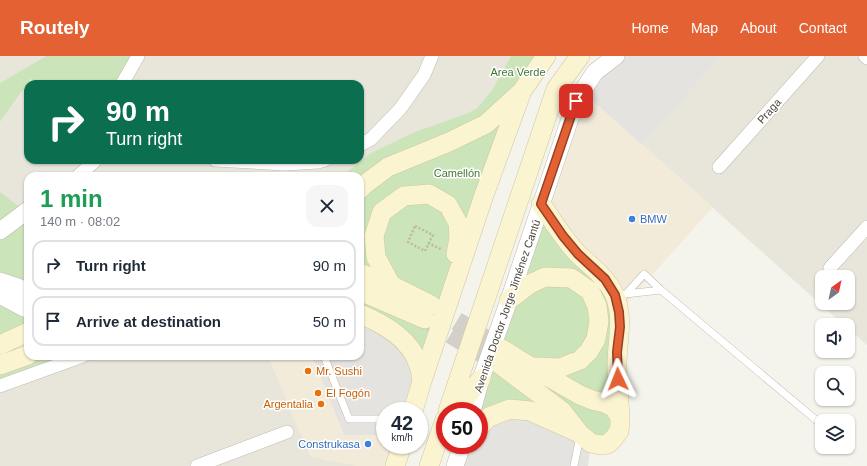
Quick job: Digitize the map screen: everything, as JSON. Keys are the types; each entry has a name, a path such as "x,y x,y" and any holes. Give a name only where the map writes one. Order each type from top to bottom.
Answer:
{"main road":[{"path":"364,185 388,167 449,142 486,124 522,90 546,56"},
{"name":"Avenida Doctor Jorge Jiménez Cantú","path":"451,402 556,89 580,56"},
{"path":"416,402 484,195 522,90"},
{"path":"391,285 376,257 374,236 382,212 404,196 429,194 448,205 458,223 459,238 451,296"},
{"path":"541,204 563,236 578,254 620,294 620,327 617,352 617,366 620,417 620,425 614,438 608,444 591,444 580,434 562,411 500,356 531,367 580,395 605,403 614,408 620,417"},
{"path":"364,275 391,285 428,312 364,292"},
{"path":"508,300 530,284 545,277 571,278 590,292 597,306 599,322 596,339 580,360 560,368 531,367"},
{"path":"364,316 385,326 400,338 411,350 419,365 422,381"},
{"path":"0,345 24,334"},
{"path":"0,365 24,356"},
{"path":"462,402 481,379"},
{"path":"488,418 510,409 530,411 580,434"},
{"name":"Avenida Doctor Jorge Jiménez Cantú","path":"429,466 436,446"},
{"path":"395,466 399,454"}],"street":[{"path":"124,80 138,56"},
{"path":"364,143 371,139 400,109 424,75 432,56"},
{"name":"Avenida Doctor Jorge Jiménez Cantú","path":"475,402 481,379 576,101 595,72 616,56"},
{"name":"Praga","path":"719,167 818,56"},
{"path":"82,172 92,164"},
{"path":"0,231 24,213"},
{"path":"830,268 867,226"},
{"path":"0,281 18,286 24,290"},
{"path":"0,295 24,308"},
{"path":"0,386 72,360"},
{"path":"197,466 287,432"},
{"path":"455,466 459,454"}],"lane":[{"path":"620,294 644,274 815,419"},
{"path":"620,294 661,290"},
{"path":"326,360 349,419 376,418"},
{"path":"574,466 580,434"}],"path":[{"path":"415,226 433,235 425,251 408,242 415,226"}],"shaded area":[{"path":"0,56 46,56 0,83"},
{"path":"49,56 511,56 492,90 477,108 466,114 369,154 364,158 364,80 31,80"},
{"path":"616,56 867,56 867,345 855,334 855,318 836,318 827,310 855,310 855,270 815,270 815,299 583,92"},
{"path":"616,56 721,56 641,144 582,91"},
{"path":"24,89 24,164 357,164 347,172 24,172 24,306 0,333 0,122"},
{"path":"582,91 713,207 619,312 541,204"},
{"path":"364,319 411,350 413,402 376,402 376,435 344,435 314,360 364,360"},
{"path":"25,360 362,360 381,402 376,402 376,454 389,454 395,466 0,466 0,369"},
{"path":"270,360 362,360 381,402 376,402 376,454 399,454 395,466 357,466 311,457"},
{"path":"510,409 591,443 588,466 455,466 459,454 488,454 488,422"}],"green space":[{"path":"46,56 138,56 124,80 24,80 24,89 0,122 0,83"},
{"path":"511,56 546,56 451,296 425,318 435,343 422,381 364,320 364,172 347,172 357,164 364,164 364,158 369,154 415,132 466,114 477,108 492,90"},
{"path":"0,192 24,210 24,290 0,281"},
{"path":"541,204 615,295 614,438 488,428 488,402 480,402 481,379"},
{"path":"0,295 24,307 24,334 0,345"},
{"path":"24,357 24,360 72,360 0,386 0,365"}],"tunnel":[{"path":"432,306 502,349"},
{"path":"426,319 498,363"}],"place":[{"name":"BMW","path":"632,219"},
{"name":"Mr. Sushi","path":"308,371"},
{"name":"El Fogón","path":"318,393"},
{"name":"Argentalia","path":"321,404"},
{"name":"Construkasa","path":"368,444"}],"route":[{"path":"576,101 541,204 563,236 578,254 605,279 615,295 619,312 620,327 617,352 618,379"}],"park label":[{"name":"Area Verde","path":"518,72"},
{"name":"Camellón","path":"457,173"}]}
